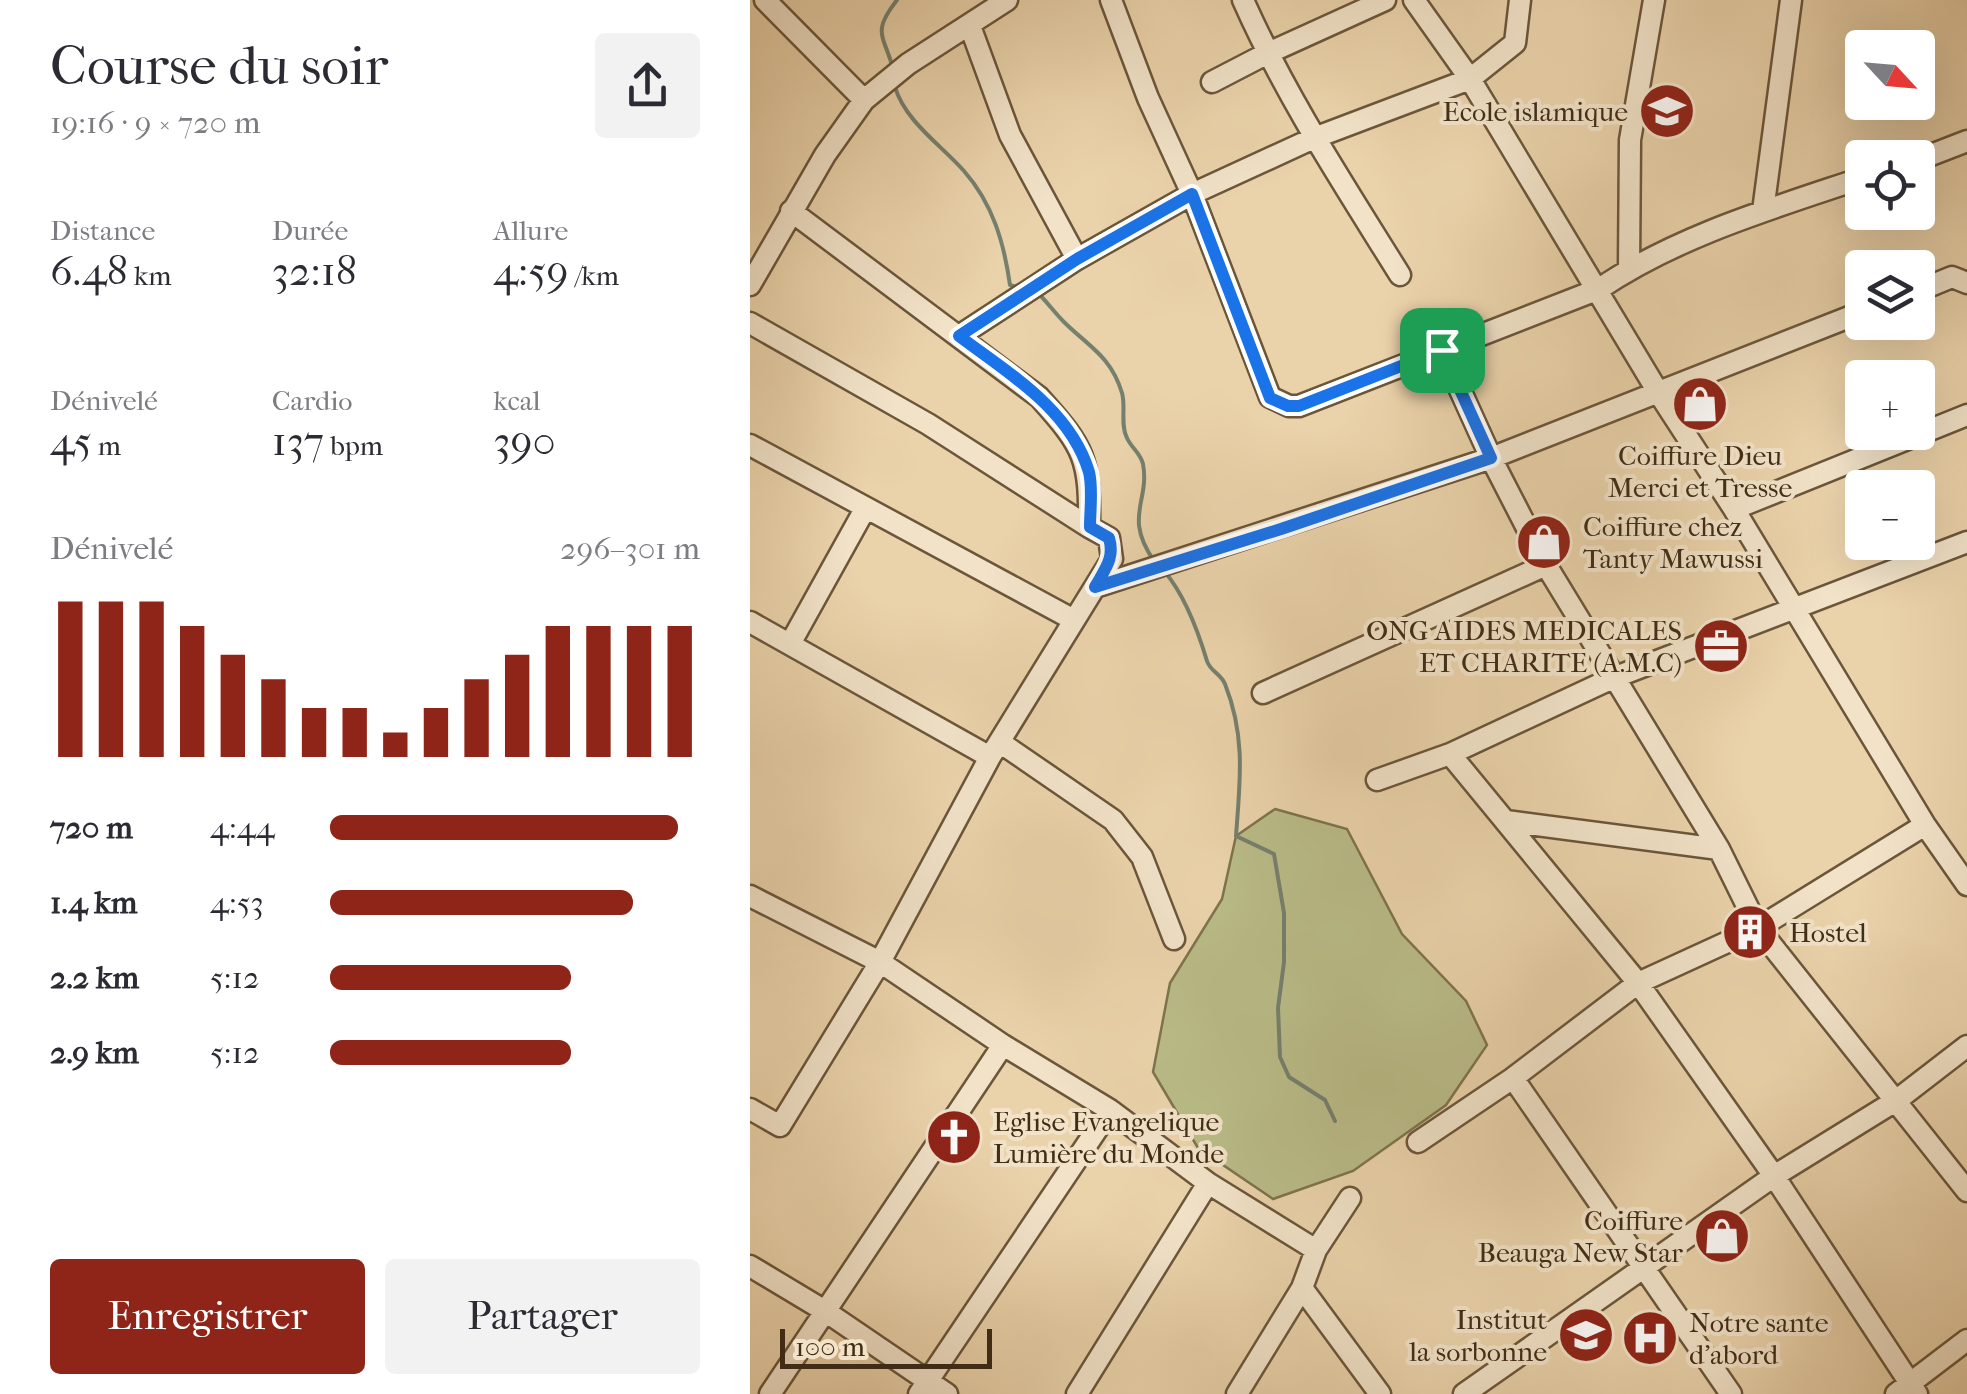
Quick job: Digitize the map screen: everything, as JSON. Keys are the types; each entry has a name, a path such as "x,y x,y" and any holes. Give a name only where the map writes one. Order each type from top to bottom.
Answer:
{"street":[{"path":"765,0 864,100"},
{"path":"750,285 825,155 864,100 908,64 1006,0"},
{"path":"1111,0 1148,98 1192,194 1270,398 1288,406 1299,406 1599,289 1630,268 1763,211 1845,184"},
{"path":"1243,0 1266,54 1314,138 1400,274"},
{"path":"1212,82 1386,0"},
{"path":"1414,0 1470,79 1658,392 1734,509 1925,824 1967,885"},
{"path":"959,336 1077,259 1192,194 1314,138 1470,79 1515,43 1520,0"},
{"path":"1630,268 1630,140 1654,0"},
{"path":"1763,211 1791,0"},
{"path":"970,26 1010,135 1077,259"},
{"path":"1935,153 1967,140"},
{"path":"792,211 1039,397 1071,433 1090,474 1090,527"},
{"path":"1935,284 1952,277 1967,282"},
{"path":"1095,587 1491,458 1845,319"},
{"path":"750,323 928,424 1109,538 1112,548 1112,559 995,750 880,962 780,1126 750,1109"},
{"path":"1442,350 1546,566 1718,849 1758,928 1967,1190"},
{"path":"1734,509 1967,415"},
{"path":"750,444 1074,620"},
{"path":"790,644 865,509"},
{"path":"1377,780 1450,754 1613,678 1967,542"},
{"path":"1262,692 1546,566"},
{"path":"750,622 995,750 1113,820 1142,857 1174,939"},
{"path":"1450,754 1638,983 1774,1176 1908,1390 1967,1340"},
{"path":"1506,821 1718,849"},
{"path":"1418,1142 1513,1078 1638,983 1758,928 1925,824"},
{"path":"750,896 880,962 1110,1110 1208,1182 1316,1250"},
{"path":"770,1394 1003,1044"},
{"path":"1464,1394 1774,1176 1897,1100 1967,1046"},
{"path":"1513,1078 1731,1394"},
{"path":"924,1388 1110,1110"},
{"path":"1077,1394 1208,1182"},
{"path":"1237,1394 1302,1288 1316,1250 1350,1198"},
{"path":"750,1266 825,1311 924,1388 947,1394"},
{"path":"1302,1288 1380,1394"}],"green space":[{"path":"1275,809 1347,829 1402,934 1466,1001 1487,1045 1446,1105 1353,1171 1273,1199 1198,1148 1153,1072 1170,983 1222,899 1236,836"}],"waterway":[{"path":"893,68 882,27 897,0"},
{"path":"895,87 915,122 964,171 983,197 1000,239 1010,285 1019,288"},
{"path":"1038,293 1098,353 1117,380 1123,398 1125,433 1143,464 1140,532 1154,561"},
{"path":"1164,571 1184,602 1208,664 1223,681 1232,703 1240,759 1236,836 1274,854 1284,913 1284,962 1278,1008 1280,1057 1289,1077 1325,1100 1335,1121"}],"place":[{"name":"Ecole islamique","path":"1667,111"},
{"name":"Coiffure Dieu Merci et Tresse","path":"1700,404"},
{"name":"Coiffure chez Tanty Mawussi","path":"1544,542"},
{"name":"ONG AIDES MEDICALES ET CHARITE (A.M.C)","path":"1721,646"},
{"name":"Hostel","path":"1750,932"},
{"name":"Eglise Evangelique Lumière du Monde","path":"954,1137"},
{"name":"Coiffure Beauga New Star","path":"1722,1236"},
{"name":"Institut la sorbonne","path":"1586,1335"},
{"name":"Notre sante d'abord","path":"1650,1338"}],"route":[{"path":"1192,194 1270,398 1299,406 1442,350 1491,458 1095,587 1112,559 1112,548 1109,538 1090,527 1090,474 1071,433 1039,397 959,336 1077,259 1192,194"}]}
